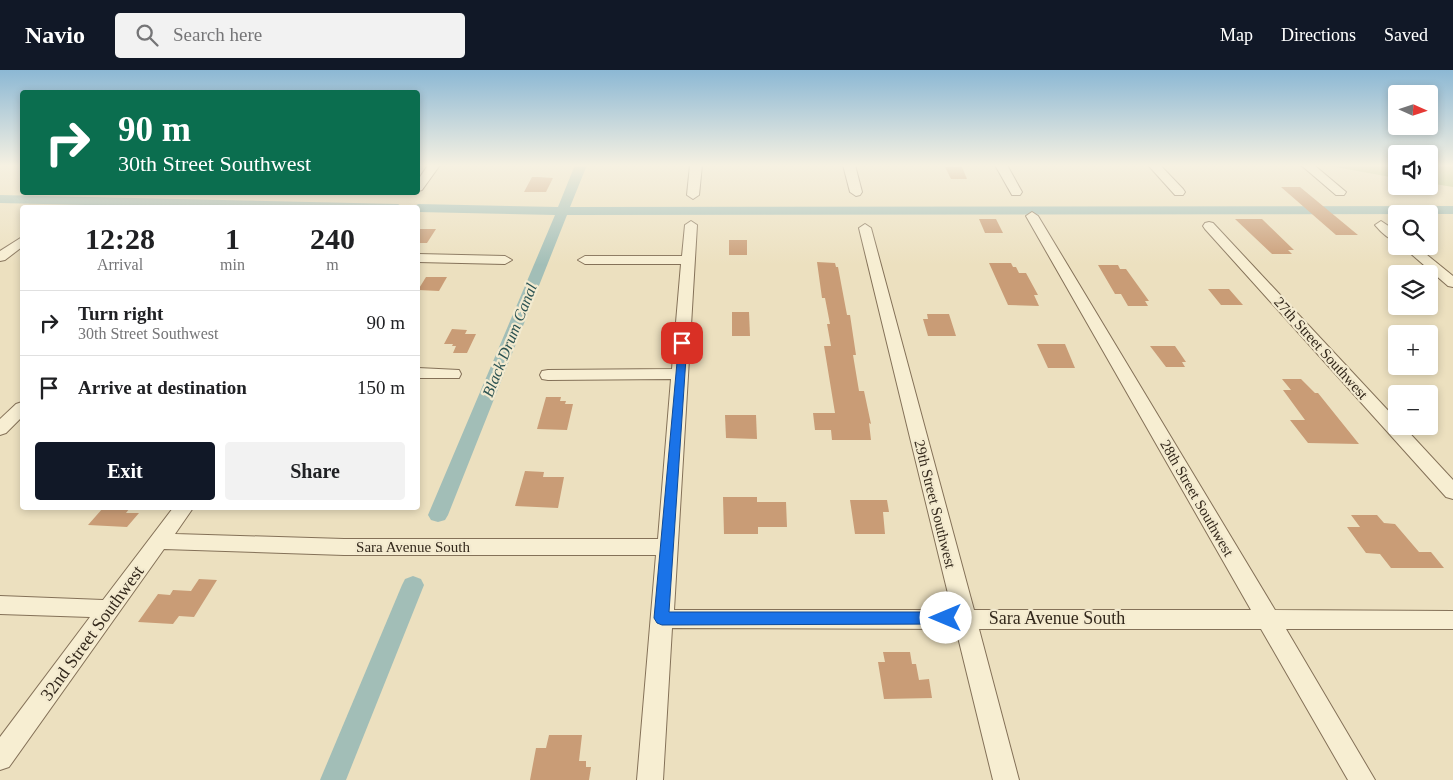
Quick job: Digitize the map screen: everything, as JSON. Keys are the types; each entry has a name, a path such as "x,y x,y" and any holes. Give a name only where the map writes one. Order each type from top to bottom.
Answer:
{"street":[{"name":"28th Street Southwest","path":"1032,216 1362,780"},
{"path":"650,780 691,225"},
{"path":"1381,225 1388,231"},
{"name":"27th Street Southwest","path":"1209,226 1453,492"},
{"name":"29th Street Southwest","path":"865,228 1006,780"},
{"path":"0,257 20,242"},
{"path":"1419,255 1453,283"},
{"path":"420,258 505,260"},
{"path":"585,260 688,260"},
{"path":"420,373 453,374"},
{"path":"548,375 679,374"},
{"path":"0,429 20,410"},
{"name":"32nd Street Southwest","path":"0,758 182,510"},
{"name":"Sara Avenue South","path":"159,540 353,547 667,548"},
{"path":"0,605 109,609"},
{"name":"Sara Avenue South","path":"662,618 1268,618 1453,620"}],"building":[{"path":"1294,198 1313,198 1358,235 1336,235"},
{"path":"979,219 996,219 1003,233 985,233"},
{"path":"1235,219 1262,219 1294,250 1288,250 1292,254 1272,254"},
{"path":"420,229 436,229 427,243 420,243"},
{"path":"729,240 747,240 747,255 729,255"},
{"path":"817,262 835,263 836,267 838,267 847,315 850,315 856,355 853,355 859,391 864,391 871,424 869,423 871,440 832,440 831,430 815,430 813,413 835,413 824,346 831,346 827,324 830,324 825,298 822,298"},
{"path":"989,263 1011,263 1019,273 1026,273 1038,295 1034,295 1039,306 1008,305"},
{"path":"1098,265 1118,265 1120,269 1126,269 1149,301 1145,301 1148,306 1128,306 1121,294 1115,294"},
{"path":"426,277 447,277 439,291 420,290"},
{"path":"1208,289 1229,289 1243,305 1221,305"},
{"path":"732,312 749,312 750,336 732,336"},
{"path":"927,314 949,314 956,336 928,336 923,319 928,319"},
{"path":"452,329 467,330 465,334 476,334 467,353 453,353 456,346 444,344"},
{"path":"1037,344 1065,344 1075,368 1048,368"},
{"path":"1150,346 1175,346 1186,362 1182,362 1185,367 1166,367"},
{"path":"1282,379 1301,379 1315,393 1318,393 1359,444 1308,443 1290,420 1305,420 1283,390 1291,390"},
{"path":"546,397 561,397 560,401 566,401 565,404 573,404 567,430 537,429"},
{"path":"725,415 756,415 757,439 726,438"},
{"path":"525,471 544,472 543,477 564,477 558,508 515,506"},
{"path":"723,497 757,497 757,502 786,502 787,527 758,527 758,534 724,534"},
{"path":"850,500 887,500 889,512 883,512 885,534 855,534"},
{"path":"101,510 128,510 126,513 139,513 127,527 88,525"},
{"path":"1351,515 1377,515 1384,523 1395,524 1419,552 1431,552 1444,568 1391,568 1380,554 1366,553 1347,527 1360,527"},
{"path":"199,579 217,580 194,617 179,616 173,624 138,622 158,594 170,595 173,590 191,591"},
{"path":"883,652 910,652 912,664 916,664 919,680 929,679 932,698 884,699 878,662 885,662"},
{"path":"549,735 582,735 579,761 586,761 586,767 591,767 589,780 530,780 536,748 546,748"}],"waterway":[{"name":"Black Drum Canal","path":"562,211 567,198"},
{"path":"0,199 265,205"},
{"path":"420,208 562,211"},
{"path":"562,211 1453,210"},
{"name":"Black Drum Canal","path":"438,515 562,211"},
{"name":"Black Drum Canal","path":"333,780 413,585"}],"route":[{"path":"682,343 662,618 946,618"}]}
